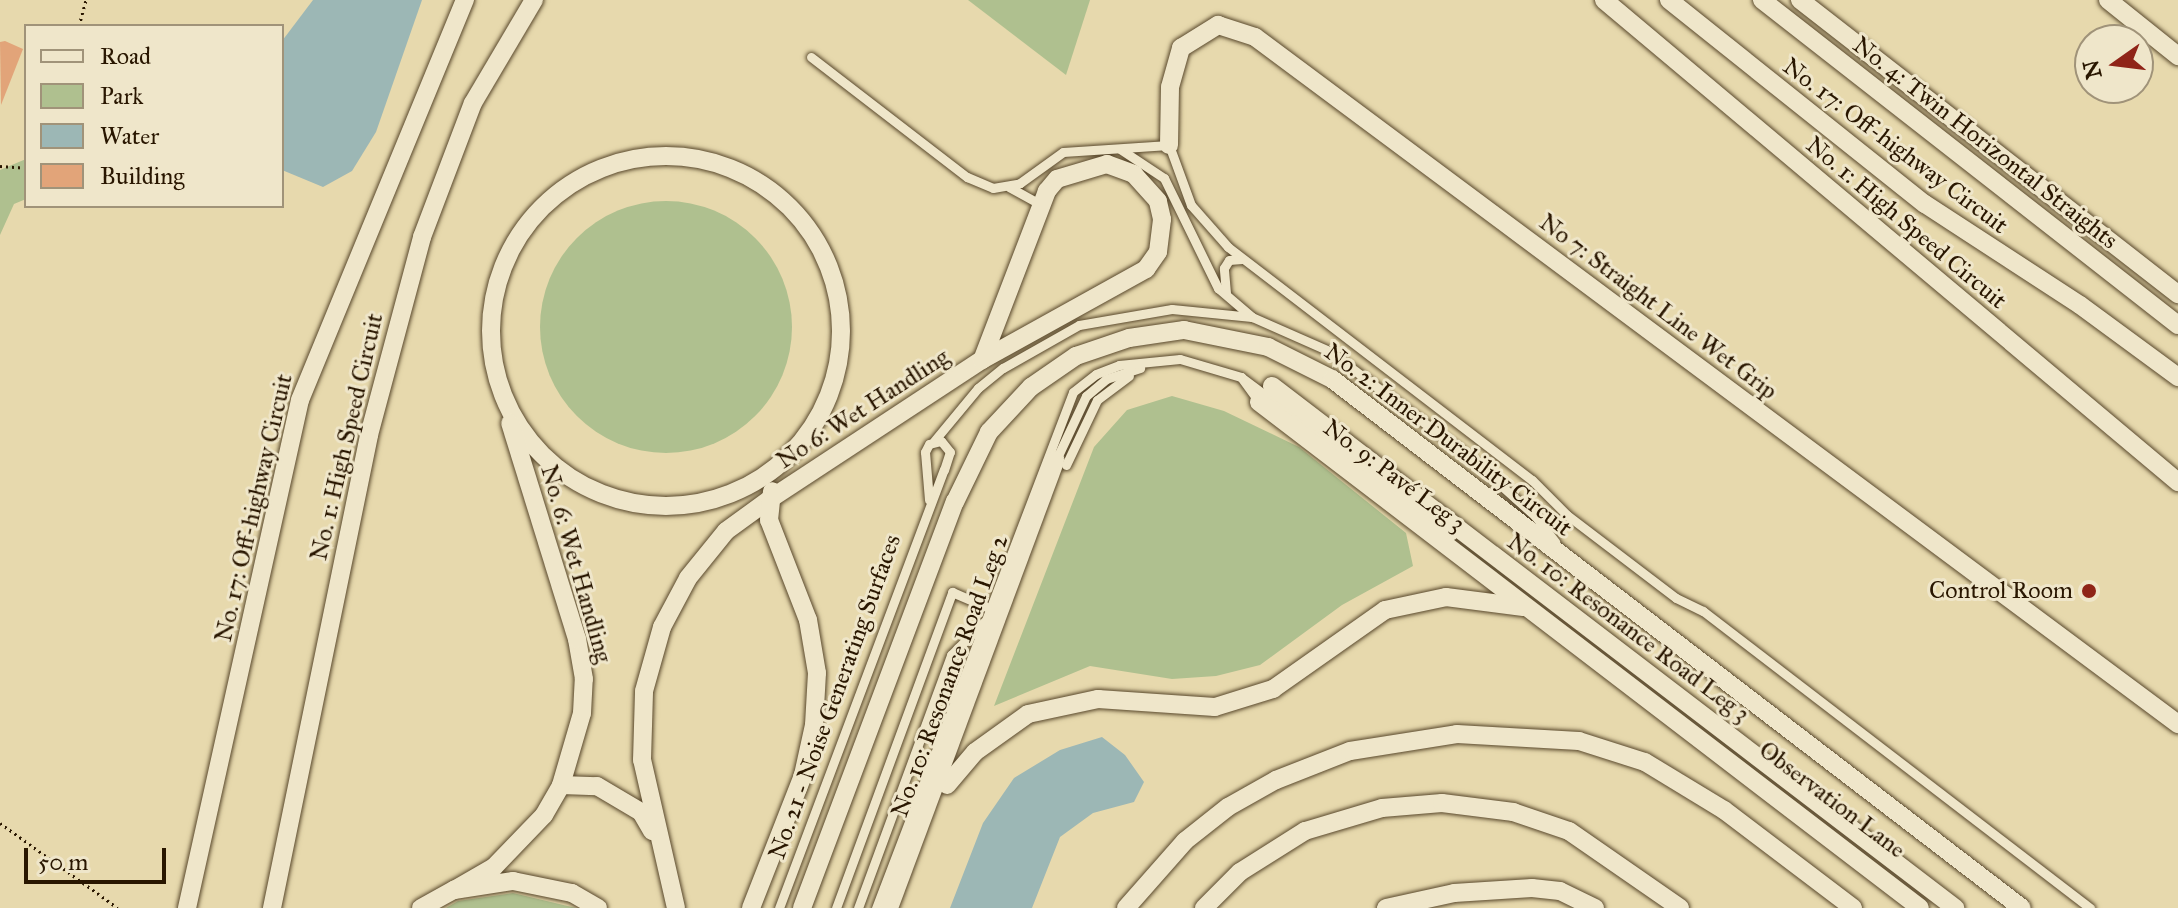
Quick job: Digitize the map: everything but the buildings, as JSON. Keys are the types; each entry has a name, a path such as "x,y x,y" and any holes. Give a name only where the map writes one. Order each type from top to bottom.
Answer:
{"street":[{"name":"No. 17: Off-highway Circuit","path":"187,908 300,400 465,0"},
{"name":"No. 1: High Speed Circuit","path":"272,908 366,450 422,237 466,117 534,0"},
{"name":"No. 1: High Speed Circuit","path":"1604,0 2178,482"},
{"name":"No. 17: Off-highway Circuit","path":"1669,0 1925,204 2080,305 2178,377"},
{"name":"No. 4: Twin Horizontal Straights","path":"1762,0 2178,325"},
{"name":"No. 4: Twin Horizontal Straights","path":"1800,0 2178,294"},
{"path":"2108,0 2178,56"},
{"name":"No 7: Straight Line Wet Grip","path":"1169,145 1170,87 1181,48 1218,25 1255,37 2178,724"},
{"name":"No 6: Wet Handling","path":"693,157 745,174 789,206 826,263 839,302 840,356 824,408 793,453 750,487 699,505 638,506 580,486 532,447 501,394 489,334 499,274 529,220 575,180 632,158 693,157"},
{"name":"No 6: Wet Handling","path":"770,499 982,360 1146,269 1158,252 1162,219 1158,201 1120,167 1073,170 1057,179 1041,205 982,360"},
{"name":"No. 2: Inner Durability Circuit","path":"802,908 977,452 1031,387 1076,356 1129,338 1184,330 1268,347 1332,379 2022,908"},
{"name":"No. 10: Resonance Road Leg 3","path":"1272,386 1955,908"},
{"name":"No. 6: Wet Handling","path":"454,890 518,847 561,785 582,713 584,679 577,639 501,394"},
{"name":"No. 9: Pavé Leg 3","path":"1259,402 1920,908"},
{"name":"No. 6: Wet Handling","path":"676,908 656,836 642,760 644,691 662,627 688,578 726,531 770,499 793,453"},
{"path":"902,908 1061,463"},
{"name":"No. 10: Resonance Road Leg 2","path":"889,908 1061,463"},
{"path":"751,908 803,775 814,725 817,673 808,620 769,520 770,499"},
{"path":"947,785 975,752 1028,714 1098,699 1215,707 1273,689 1385,610 1446,597 1526,607"},
{"path":"1126,908 1185,841 1228,807 1276,780 1350,751 1457,734 1579,741 1645,762 1724,810 1853,908"},
{"path":"561,785 597,786 641,812 656,836"},
{"path":"1204,908 1240,872 1305,831 1372,810 1432,803 1513,812 1569,831 1680,908"},
{"path":"421,908 454,890 513,881 572,893 598,908"},
{"path":"1386,908 1442,894 1532,888 1560,891 1595,908"}],"lane":[{"path":"811,57 967,177 993,188 1009,187 1063,152 1169,145 1191,205 1242,259 1532,480 1567,515 1676,598 1703,611 2090,908"},
{"path":"1119,148 1164,178 1207,270 1228,296 1252,317 1329,351 1467,455 1535,516 1566,557"},
{"path":"1009,187 1041,205"},
{"path":"1228,296 1224,268 1229,260 1242,259"},
{"path":"929,500 924,459 934,441 978,388 1003,368 1079,325 1172,309 1252,317"},
{"name":"Observation Lane","path":"876,908 1073,392 1096,374 1119,365 1194,361 1241,377 1940,908"},
{"path":"1061,463 1097,400 1151,364"},
{"path":"1241,377 1272,386"},
{"path":"1241,377 1259,402"},
{"name":"No. 21 - Noise Generating Surfaces","path":"779,908 929,500 950,452 947,444 934,441"},
{"path":"836,908 952,592 989,608"},
{"path":"858,908 951,655 984,622"}],"path":[{"path":"80,24 86,0"},
{"path":"0,166 24,168"},
{"path":"0,823 118,908"}],"green space":[{"path":"968,0 1090,0 1066,75"},
{"path":"24,160 24,200 14,204 0,235 0,170"},
{"path":"666,201 714,211 736,222 755,238 771,257 782,279 792,327 782,375 771,397 755,416 736,432 714,443 666,453 618,443 596,432 577,416 561,397 550,375 540,327 550,279 561,257 577,238 596,222 618,211"},
{"path":"1172,396 1224,411 1299,447 1406,533 1413,566 1342,605 1260,665 1216,676 1172,679 1090,666 994,706 1094,447 1127,410"},
{"path":"513,893 576,908 446,908 458,901"}],"water":[{"path":"313,0 422,0 376,132 352,171 323,187 284,171 284,38"},
{"path":"1102,737 1125,755 1144,782 1134,802 1093,813 1060,837 1032,908 950,908 983,823 1014,778 1060,750"}],"place":[{"name":"Control Room","path":"2089,591"}]}
